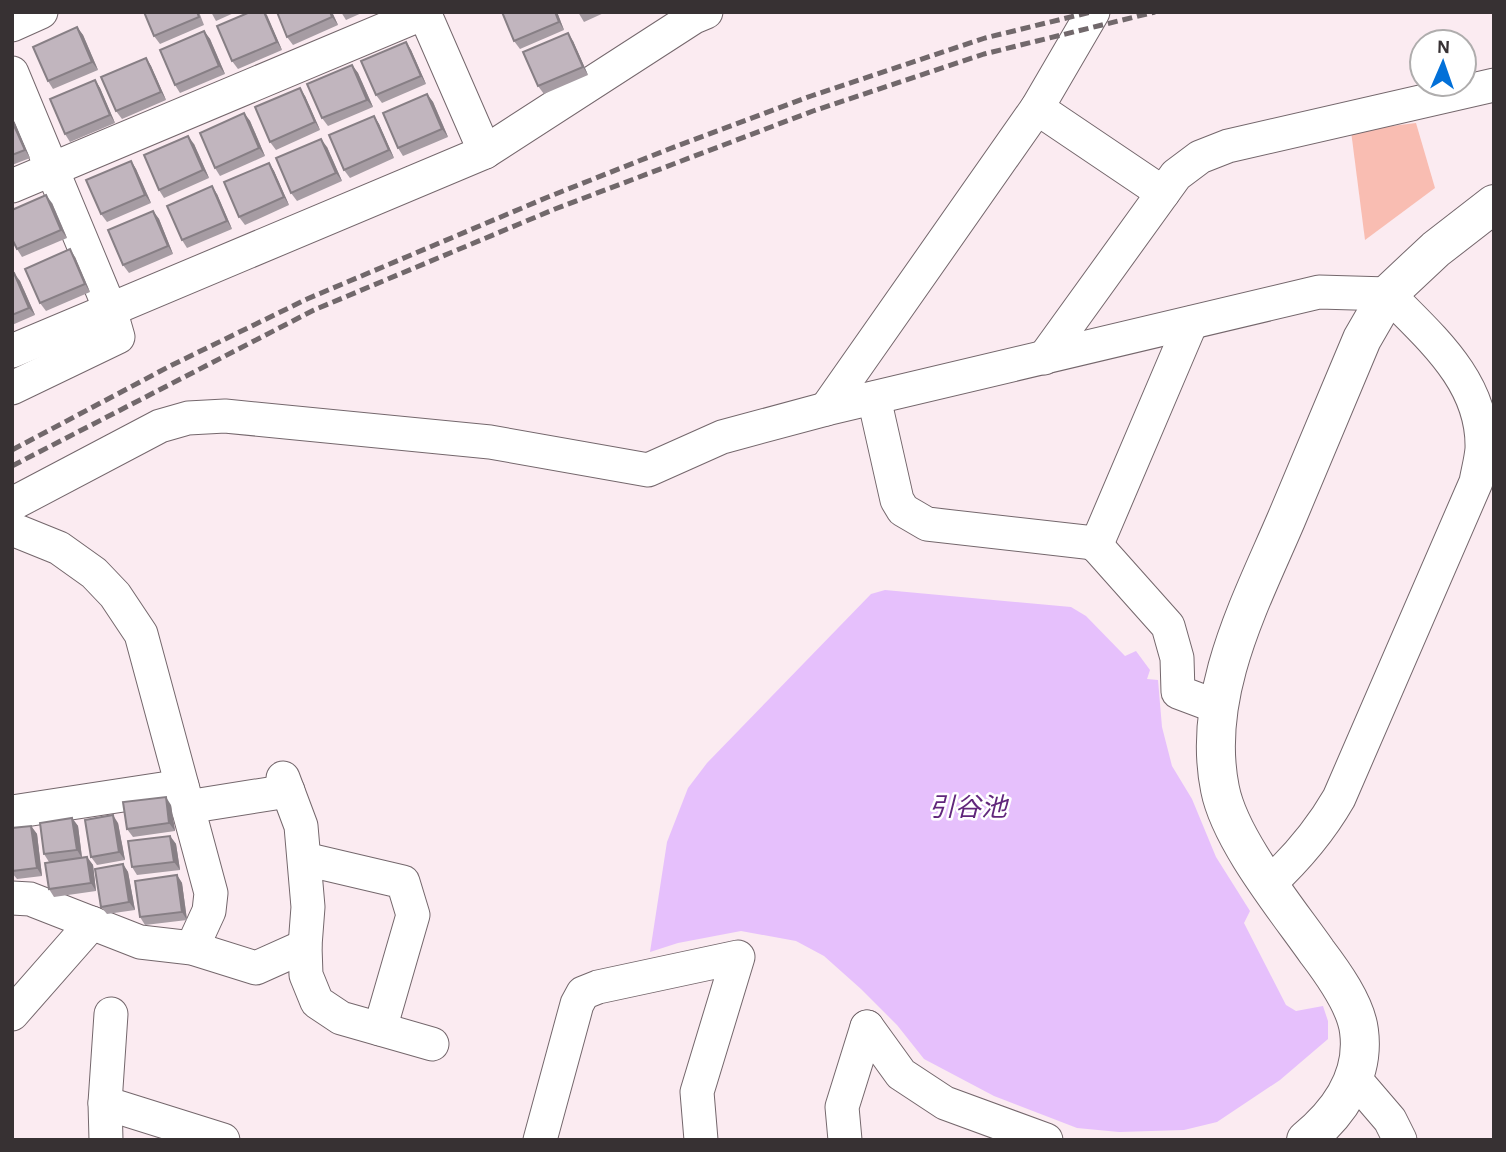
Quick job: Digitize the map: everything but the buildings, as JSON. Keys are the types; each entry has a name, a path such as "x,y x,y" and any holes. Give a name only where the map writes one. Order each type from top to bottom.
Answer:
{"street":[{"path":"12,24 41,12"},
{"path":"12,186 425,12 485,152"},
{"path":"12,351 485,152 706,12"},
{"path":"826,409 1037,108 1093,12"},
{"path":"12,73 110,309 118,337 12,388"},
{"path":"1044,358 1176,175 1200,157 1228,146 1494,85"},
{"path":"1037,108 1163,193"},
{"path":"1306,1140 1326,1124 1344,1100 1354,1079 1359,1030 1347,998 1331,970 1269,884 1232,824 1220,791 1215,756 1220,692 1239,630 1362,340 1388,294 1436,250 1494,204"},
{"path":"12,504 159,426 188,418 225,416 490,442 648,470 722,437 826,409 1319,292 1388,294 1448,355 1471,393 1480,420 1482,450 1476,482 1339,798 1321,828 1269,884"},
{"path":"1097,546 1191,323"},
{"path":"874,398 897,500 903,510 927,524 1094,543 1168,626 1177,658 1178,692 1218,707"},
{"path":"12,529 59,548 94,573 116,595 141,634 211,892 209,911 192,948"},
{"path":"12,812 285,785 301,825 308,907 306,975 317,1002 341,1018 432,1044"},
{"path":"306,859 403,881 413,915 380,1029"},
{"path":"12,898 30,899 140,942 192,948 256,968 305,946"},
{"path":"12,1014 92,923"},
{"path":"540,1140 577,1004 583,993 598,987 738,957 697,1092 701,1140"},
{"path":"106,1140 105,1103 111,1014"},
{"path":"845,1140 842,1107 867,1027 901,1074 945,1103 1046,1140"},
{"path":"1354,1079 1390,1120 1400,1140"},
{"path":"105,1103 223,1140"}],"shaded area":[{"path":"1416,123 1435,188 1365,240 1351,131"}],"water":[{"name":"引谷池","path":"885,590 1071,607 1086,616 1125,656 1136,651 1150,670 1147,679 1158,680 1162,727 1172,766 1192,799 1216,857 1250,911 1244,923 1286,1005 1296,1011 1323,1006 1328,1021 1328,1039 1280,1080 1217,1122 1184,1130 1119,1132 1077,1128 994,1096 924,1059 897,1025 861,989 824,956 796,941 741,931 678,943 650,952 667,842 688,788 707,763 871,594"}],"railway":[{"path":"12,450 170,366 307,299 548,197 811,96 985,38 1091,12"},
{"path":"12,466 314,310 555,209 813,111 984,54 1155,12"}]}
